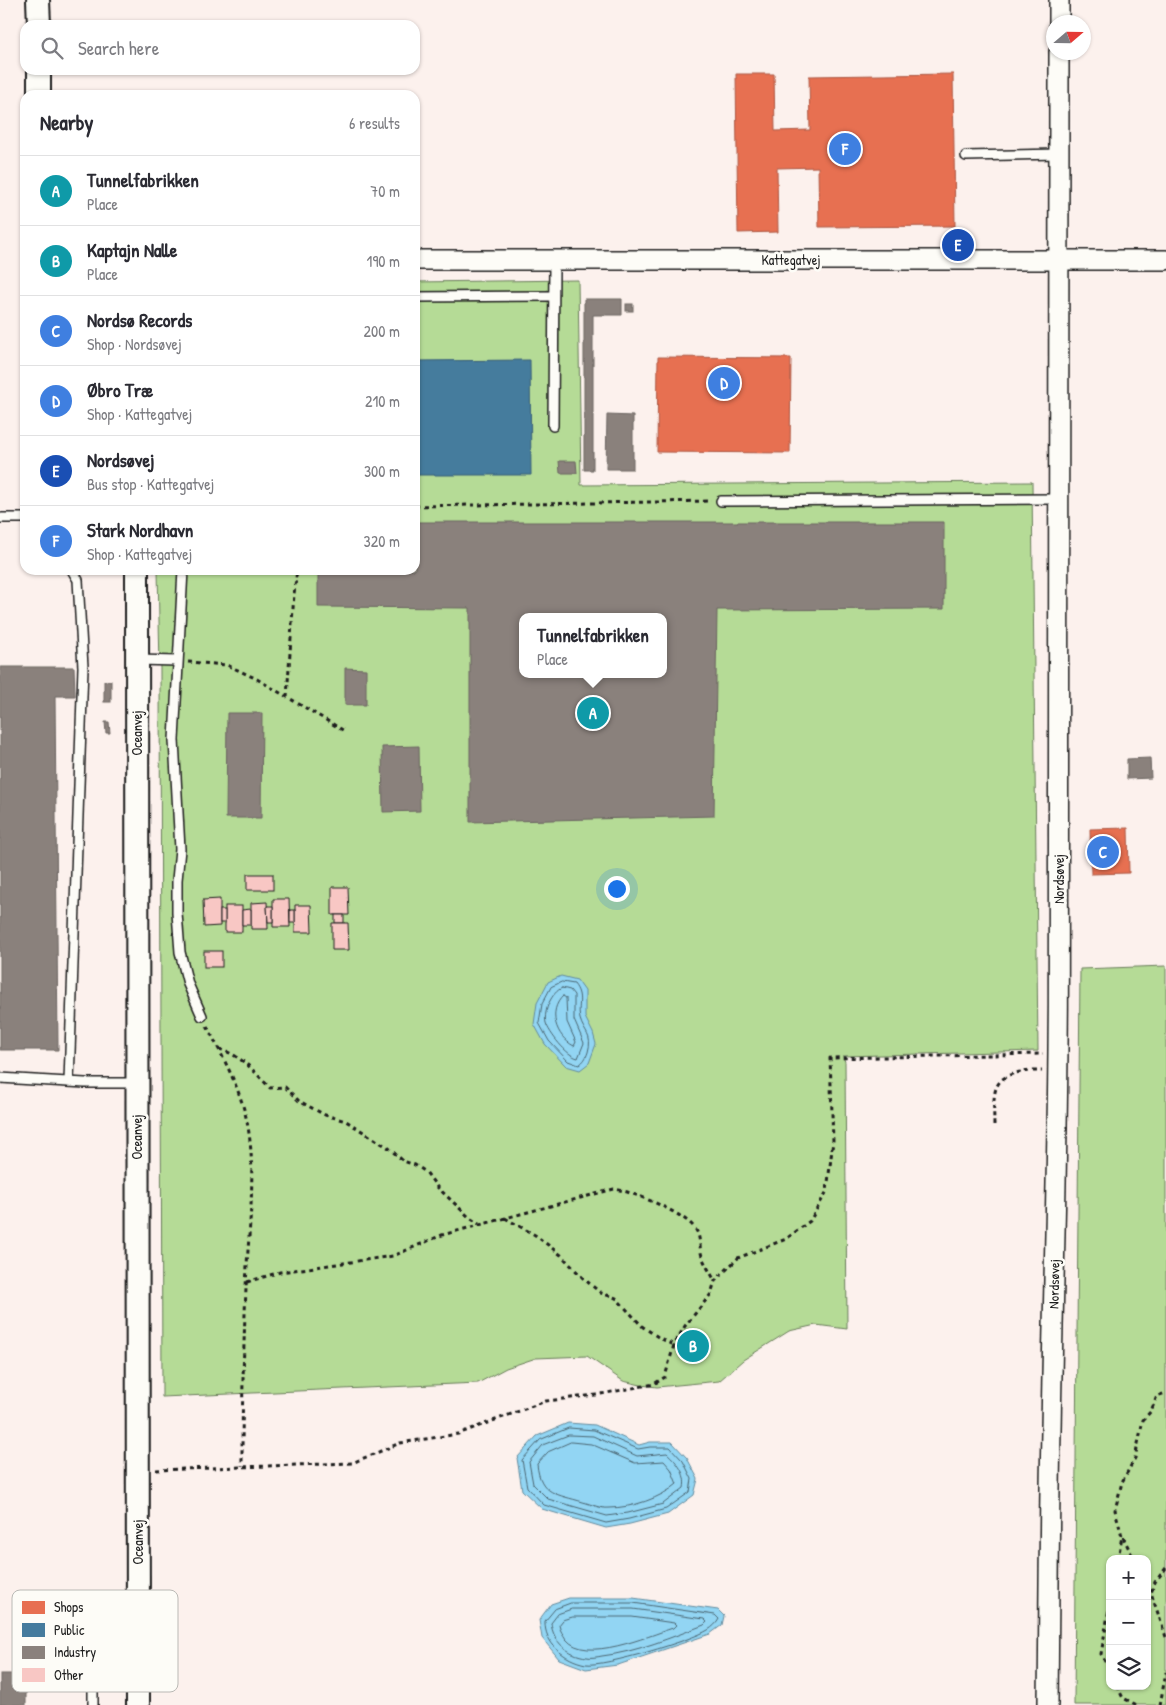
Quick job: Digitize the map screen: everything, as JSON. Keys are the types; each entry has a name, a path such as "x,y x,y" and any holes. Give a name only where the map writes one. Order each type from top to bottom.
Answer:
{"street":[{"path":"38,0 38,20"},
{"path":"1059,0 1059,15"},
{"name":"Nordsøvej","path":"1048,1705 1058,1062 1060,710 1058,499 1059,60"},
{"path":"39,75 39,90"},
{"name":"Kattegatvej","path":"420,260 1166,260"},
{"name":"Oceanvej","path":"137,575 138,1590"},
{"name":"Oceanvej","path":"138,1692 138,1705"}],"lane":[{"path":"966,156 1059,154"},
{"path":"553,426 554,260"},
{"path":"420,297 553,296"},
{"path":"721,501 1058,499"},
{"path":"0,518 20,518"},
{"path":"69,1082 83,667 78,580 75,575"},
{"path":"183,575 174,740 180,849 177,880 180,952 188,984 202,1016"},
{"path":"137,660 178,661"},
{"path":"0,1078 137,1083"},
{"path":"93,1692 93,1705"}],"path":[{"path":"420,506 721,501"},
{"path":"287,698 296,575"},
{"path":"178,661 227,665 256,679 346,732"},
{"path":"202,1016 233,1077 245,1113 250,1151 250,1198 242,1379 242,1466"},
{"path":"218,1049 233,1053 251,1067 270,1088 285,1087 298,1100 325,1115 346,1121 390,1148 403,1161 415,1165 426,1172 437,1188 479,1224"},
{"path":"138,1471 352,1463 400,1443 458,1434 546,1401 596,1395 654,1384 665,1377 674,1345 685,1326 711,1294 715,1281 738,1258 786,1239 810,1221 827,1191 834,1141 830,1058 1058,1062"},
{"path":"994,1125 995,1091 1003,1078 1058,1062"},
{"path":"247,1282 280,1272 393,1256 442,1235 614,1189 626,1190 678,1214 695,1228 699,1236 702,1256 715,1281"},
{"path":"505,1218 535,1235 561,1255 584,1279 601,1293 616,1298 643,1327 658,1338 674,1345"},
{"path":"1132,1555 1122,1536 1115,1510 1122,1482 1135,1458 1143,1420 1152,1411 1157,1396 1166,1393"},
{"path":"1119,1555 1122,1536"},
{"path":"1166,1568 1155,1582 1151,1593 1166,1637"},
{"path":"1106,1626 1101,1654 1106,1663"},
{"path":"1160,1705 1166,1672"},
{"path":"1119,1690 1123,1698 1137,1705"}],"green space":[{"path":"578,280 581,485 1032,482 1038,1051 843,1056 845,1062 847,1329 816,1325 789,1331 743,1360 719,1381 657,1387 641,1385 623,1381 587,1356 536,1358 506,1368 478,1383 162,1397 158,575 420,575 420,282"},
{"path":"1166,966 1166,1705 1074,1705 1080,969"}],"water":[{"path":"561,976 577,980 585,991 585,1017 596,1044 589,1063 580,1070 566,1066 545,1044 534,1024 537,1003 548,982"},
{"path":"568,1423 595,1425 639,1445 650,1442 672,1442 687,1458 698,1479 694,1495 668,1514 606,1528 542,1509 522,1490 517,1458 537,1436"},
{"path":"569,1598 633,1598 718,1610 724,1616 722,1625 710,1634 618,1665 586,1669 559,1659 542,1638 539,1620 551,1604"}],"building: Shops":[{"path":"736,74 774,74 775,131 810,130 809,76 953,74 955,226 819,227 818,167 777,168 778,232 738,233"},
{"path":"658,357 791,358 790,453 657,452"},
{"path":"1128,828 1129,873 1091,874 1090,829"}],"building: Public":[{"path":"530,360 531,475 420,475 420,361"}],"building: Industry":[{"path":"584,299 622,299 622,315 593,315 593,470 584,470"},
{"path":"626,304 633,304 633,311 626,311"},
{"path":"607,415 633,416 633,469 606,469"},
{"path":"559,461 576,461 577,473 560,473"},
{"path":"420,522 944,522 944,609 717,610 714,816 470,822 470,608 318,607 318,575 420,575"},
{"path":"0,667 74,667 75,696 55,696 58,1050 0,1050"},
{"path":"345,668 366,669 366,705 345,705"},
{"path":"104,681 111,681 111,702 104,702"},
{"path":"227,713 262,713 261,818 226,818"},
{"path":"105,722 109,722 110,733 106,733"},
{"path":"419,746 420,811 383,812 382,747"},
{"path":"1150,758 1151,778 1127,779 1127,759"},
{"path":"0,1674 12,1674 12,1692 26,1692 26,1705 0,1705"}],"building: Other":[{"path":"247,874 273,874 273,890 247,890"},
{"path":"332,887 348,887 349,915 332,915"},
{"path":"220,899 220,926 204,927 203,900"},
{"path":"273,899 289,899 290,927 273,927"},
{"path":"267,902 268,929 251,929 251,903"},
{"path":"295,905 311,905 312,932 295,932"},
{"path":"225,906 242,906 242,932 225,932"},
{"path":"267,906 273,906 273,922 268,922"},
{"path":"251,909 251,925 242,925 242,910"},
{"path":"220,910 225,910 225,923 220,923"},
{"path":"290,910 295,910 295,923 290,923"},
{"path":"335,915 344,915 344,923 335,923"},
{"path":"332,923 348,923 349,950 332,950"},
{"path":"204,951 222,951 222,967 204,967"}],"place":[{"name":"Stark Nordhavn","path":"845,149"},
{"name":"Nordsøvej","path":"958,245"},
{"name":"Øbro Træ","path":"724,383"},
{"name":"Tunnelfabrikken","path":"593,713"},
{"name":"Nordsø Records","path":"1103,852"},
{"name":"Kaptajn Nalle","path":"693,1346"}]}
